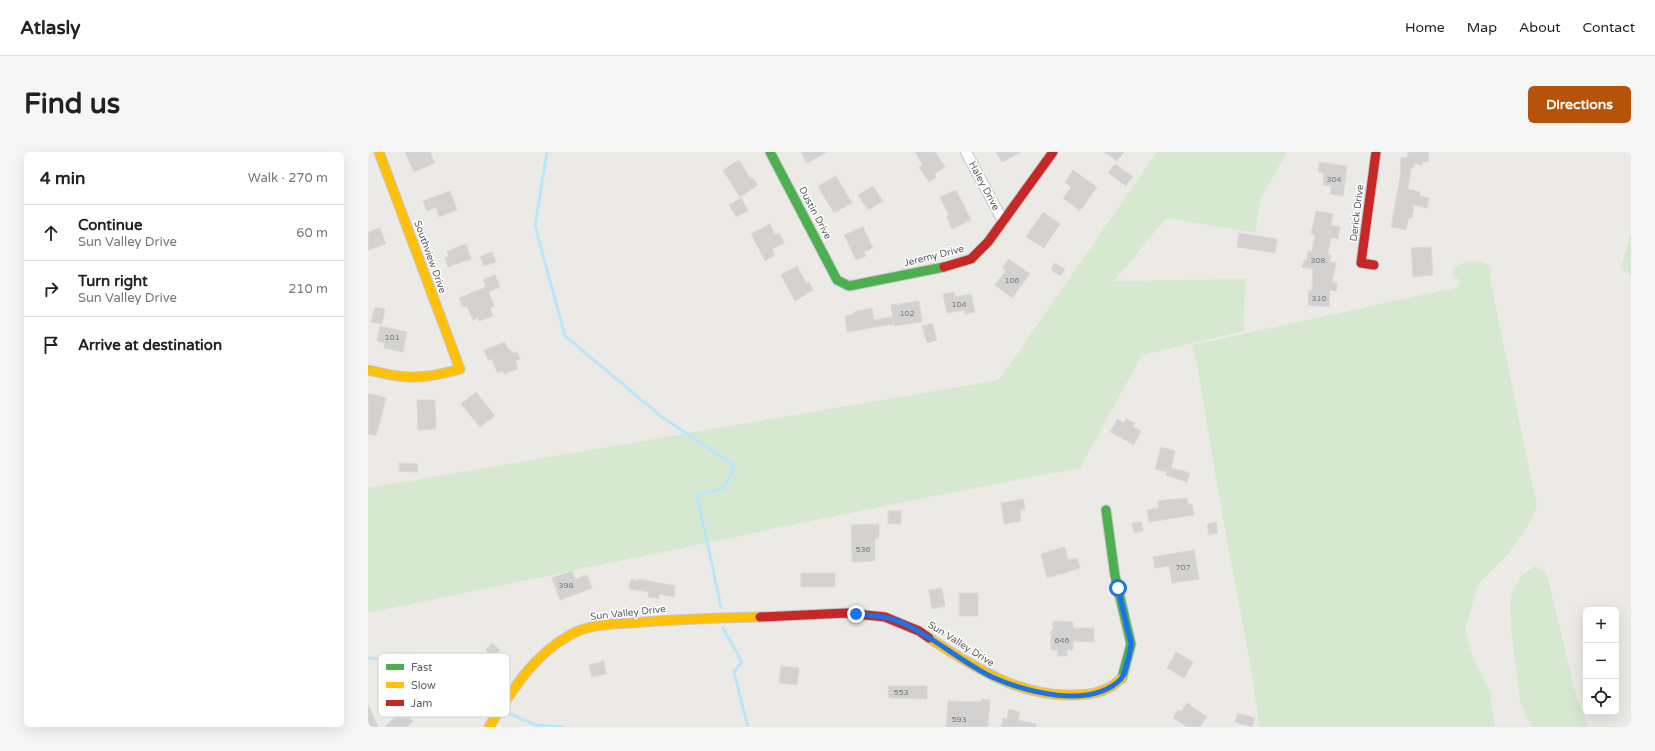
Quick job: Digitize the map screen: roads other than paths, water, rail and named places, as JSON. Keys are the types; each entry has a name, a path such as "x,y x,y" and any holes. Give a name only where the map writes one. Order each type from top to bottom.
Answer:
{"street":[{"name":"Southview Drive","path":"368,370 389,375 417,378 440,375 460,369 380,152"},
{"name":"Dustin Drive","path":"770,152 837,280 841,282"},
{"name":"Haley Drive","path":"966,152 1002,221"},
{"name":"Jeremy Drive","path":"841,282 849,286 874,282 938,269 971,258 988,242 1053,152"},
{"name":"Derick Drive","path":"1374,265 1361,263 1376,152"},
{"name":"Sun Valley Drive","path":"510,693 517,682 549,649 571,634 587,628 653,620 846,613 885,617 919,631 967,663 991,676 1022,689 1057,696 1087,695 1109,688 1122,678 1131,644 1115,576 1106,510"},
{"name":"Sun Valley Drive","path":"489,727 495,717"}],"waterway":[{"path":"547,152 535,226 565,336 662,417 735,466 724,488 697,495 721,607"},
{"path":"723,628 742,662 734,672 748,727"},
{"path":"368,658 378,659"},
{"path":"510,714 536,725 563,727"}]}
